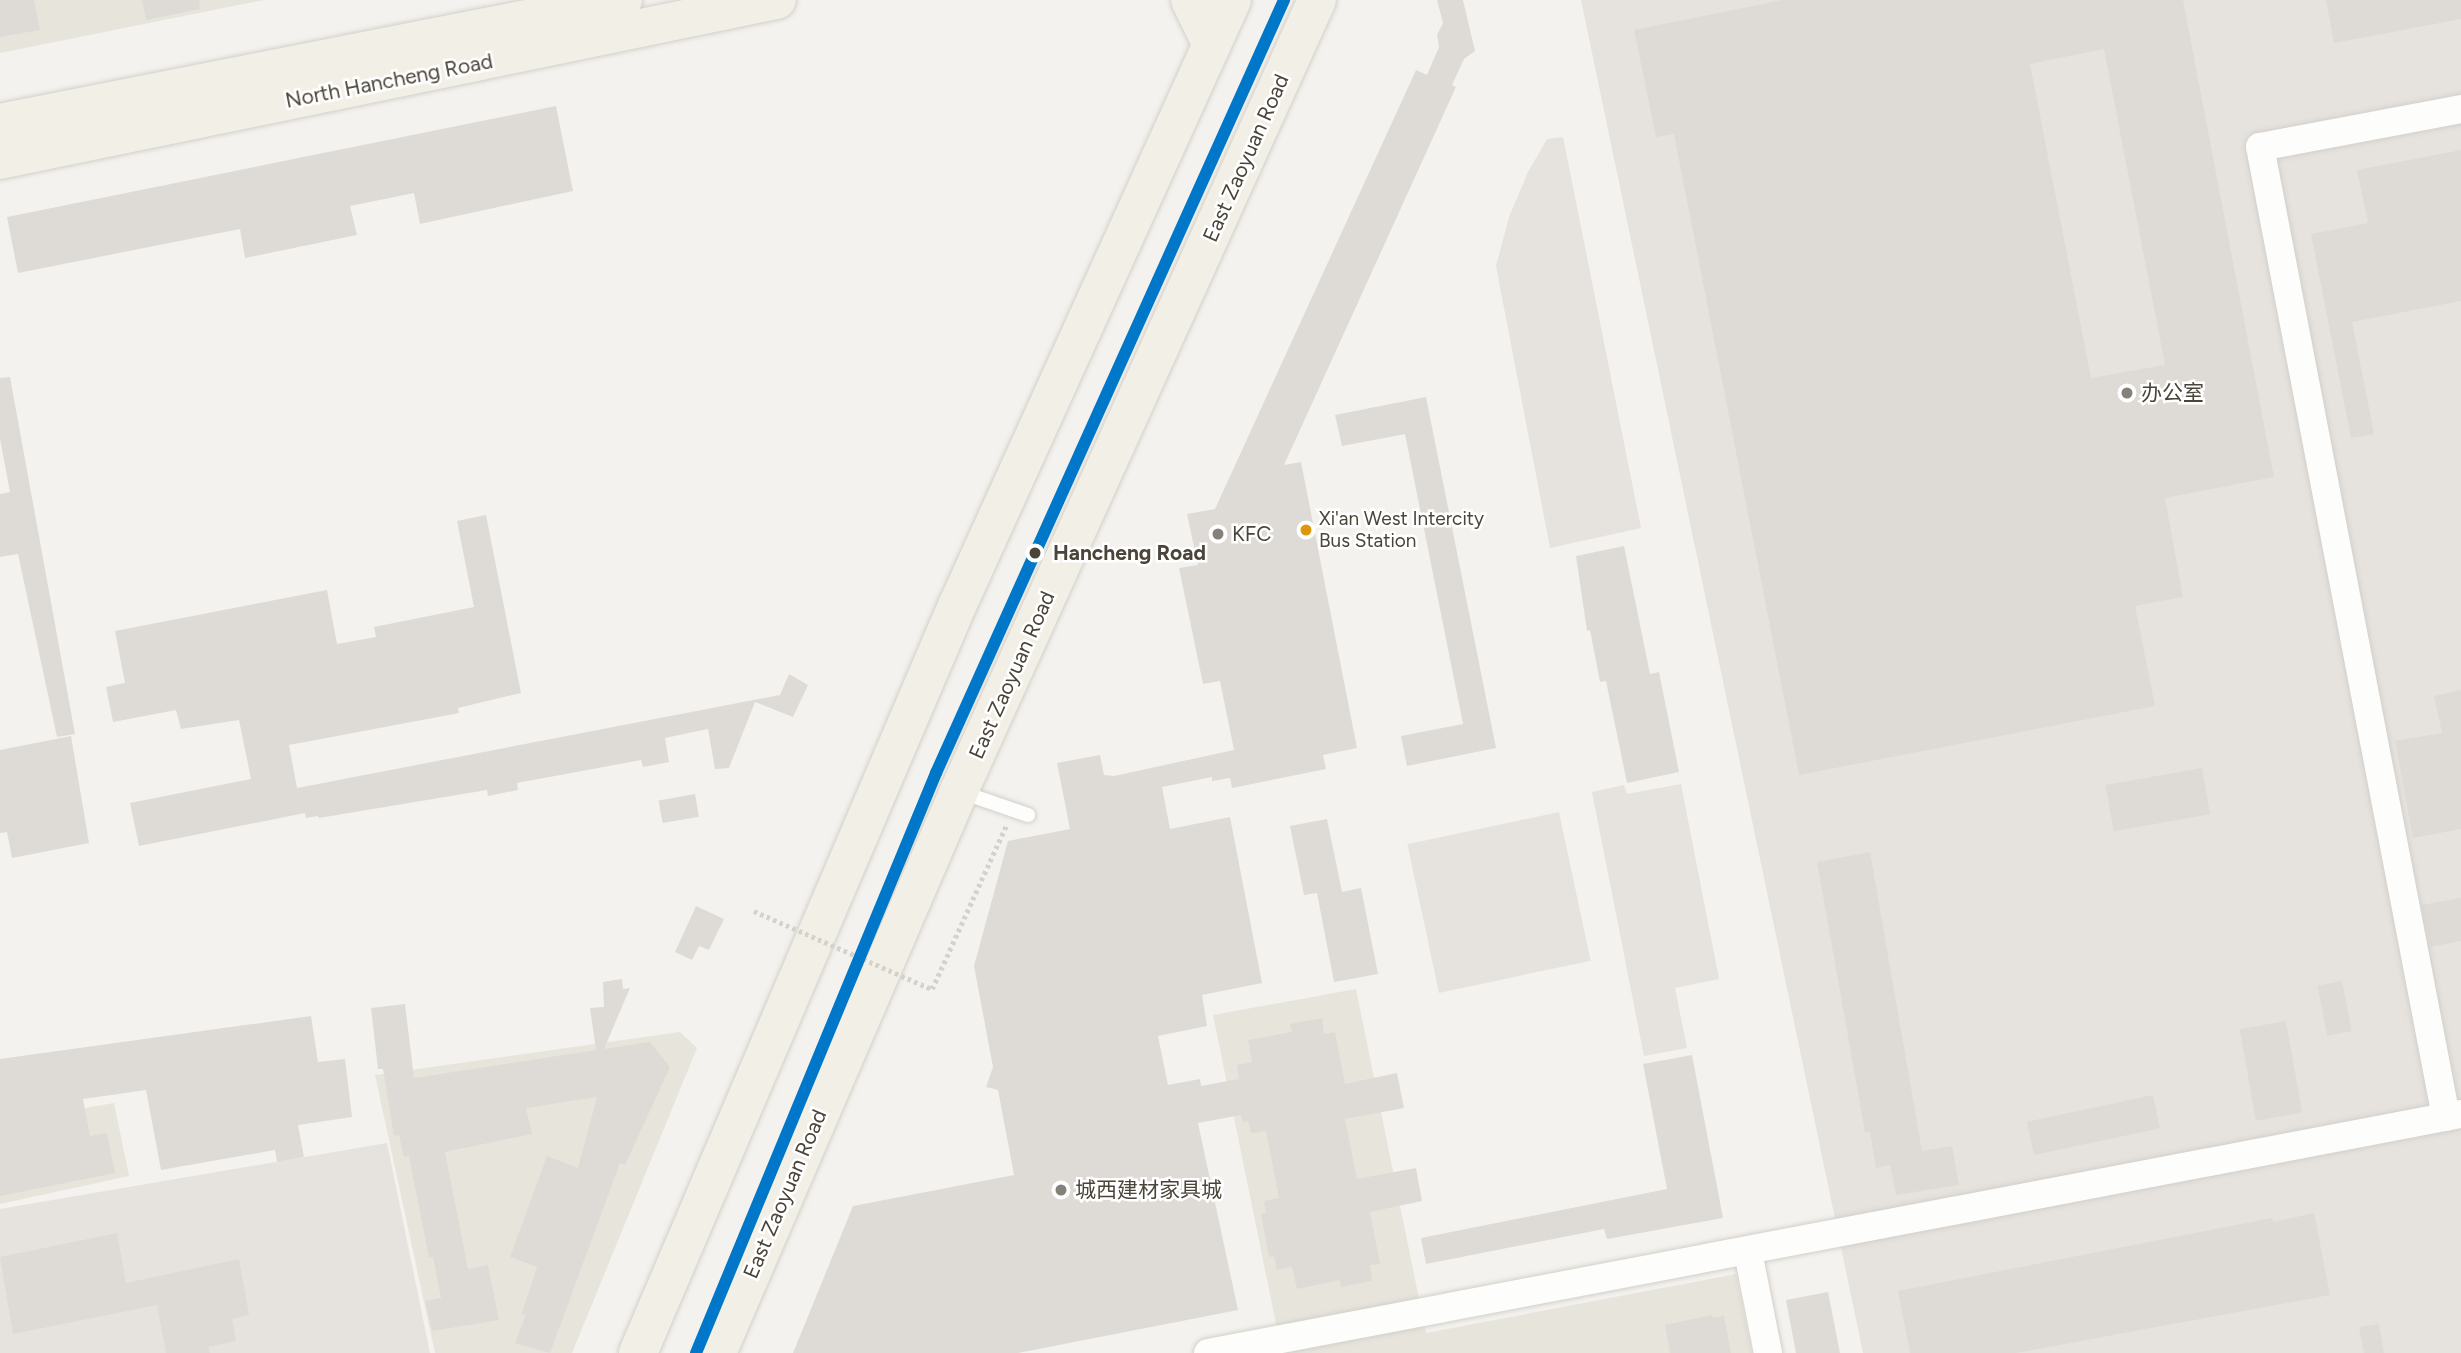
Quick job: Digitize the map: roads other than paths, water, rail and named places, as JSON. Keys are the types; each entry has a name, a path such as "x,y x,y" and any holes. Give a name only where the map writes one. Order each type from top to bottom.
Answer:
{"main road":[{"name":"North Hancheng Road","path":"0,123 623,0"},
{"name":"North Hancheng Road","path":"0,160 778,0"},
{"path":"1190,0 1211,43"},
{"path":"638,1353 940,643 1232,0"},
{"name":"East Zaoyuan Road","path":"717,1353 959,791 1317,0"}],"street":[{"path":"1208,1353 1748,1252 2453,1115 2260,147 2461,109"},
{"path":"1748,1252 1768,1353"}],"lane":[{"path":"959,791 1028,815"}],"place":[{"name":"办公室","path":"2127,393"},
{"name":"Xi'an West Intercity Bus Station","path":"1306,530"},
{"name":"KFC","path":"1218,534"},
{"name":"Hancheng Road","path":"1035,553"},
{"name":"城西建材家具城","path":"1061,1190"}]}
